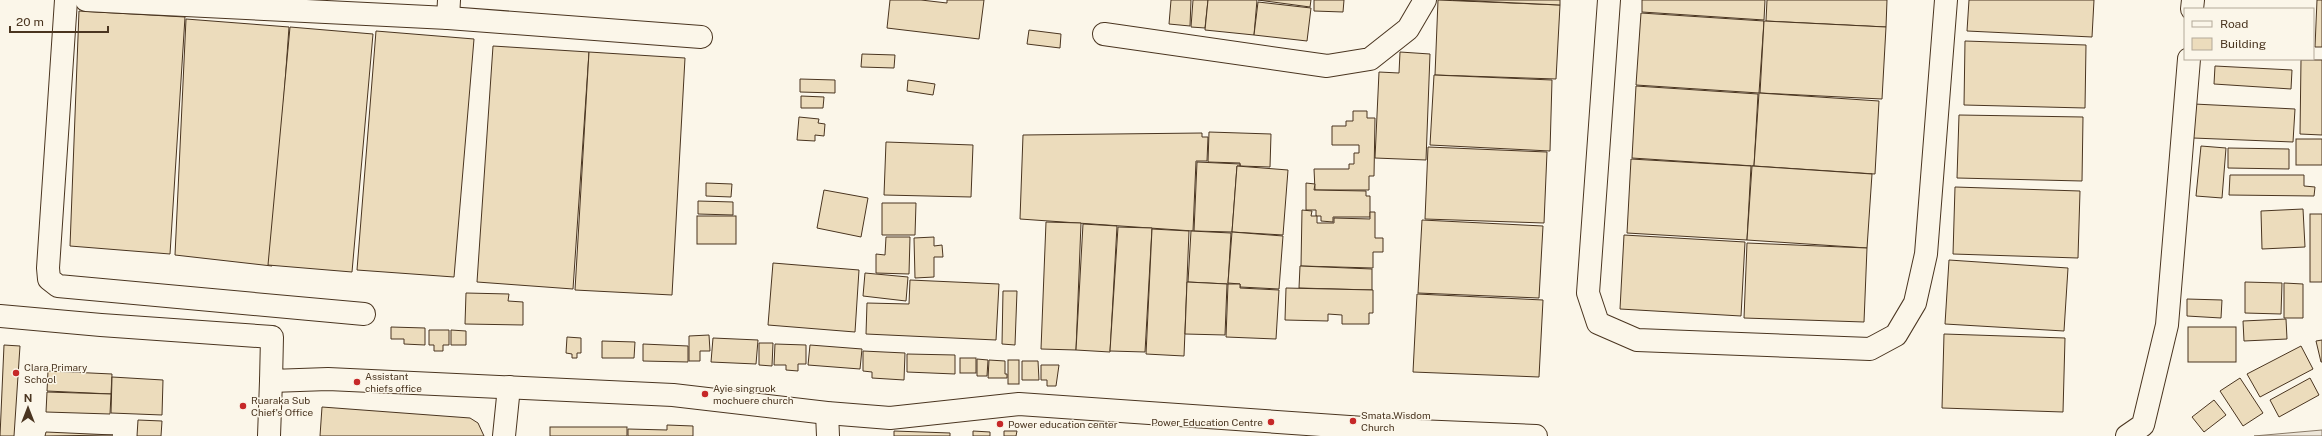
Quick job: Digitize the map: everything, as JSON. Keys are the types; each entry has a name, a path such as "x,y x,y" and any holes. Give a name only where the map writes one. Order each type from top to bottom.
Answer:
{"street":[{"path":"66,0 48,268 49,279 58,286 364,314"},
{"path":"86,0 448,9 701,38"},
{"path":"1104,34 1328,66 1370,59 1408,29 1425,0"},
{"path":"1609,0 1588,293 1598,323 1637,340 1870,348 1896,336 1915,303 1924,262 1946,0"},
{"path":"2127,436 2143,425 2167,325 2189,60"},
{"path":"0,316 272,337 269,436"},
{"path":"271,381 328,379 673,395 827,413 890,418 1019,404 1463,434 1536,436"},
{"path":"504,436 509,387"},
{"path":"827,413 828,436"}],"shaded area":[{"path":"2322,430 2322,436 2254,436"}],"building":[{"path":"890,0 921,0 947,3 947,0 984,0 979,39 887,28"},
{"path":"1171,0 1191,0 1190,26 1169,24"},
{"path":"1193,0 1208,0 1205,28 1191,27"},
{"path":"1208,0 1257,0 1254,35 1205,30"},
{"path":"1258,0 1311,0 1310,7"},
{"path":"1314,0 1344,0 1343,12 1314,11"},
{"path":"1438,0 1560,5 1556,79 1435,75"},
{"path":"1453,0 1560,0 1560,5"},
{"path":"1642,0 1765,0 1764,20 1642,12"},
{"path":"1767,0 1887,0 1886,27 1766,21"},
{"path":"1969,0 2094,0 2092,37 1967,31"},
{"path":"2317,0 2322,0 2322,47 2315,47"},
{"path":"1258,2 1311,8 1307,41 1254,35"},
{"path":"79,11 185,17 170,254 70,246"},
{"path":"1641,13 1764,21 1759,93 1636,85"},
{"path":"186,19 289,27 272,266 175,255"},
{"path":"1764,21 1886,27 1882,99 1760,93"},
{"path":"290,27 373,34 352,272 268,265"},
{"path":"1029,30 1061,34 1060,48 1027,44"},
{"path":"376,31 474,39 454,277 357,270"},
{"path":"1965,41 2086,45 2085,108 1964,105"},
{"path":"493,46 589,52 573,289 477,282"},
{"path":"589,52 685,58 672,295 575,290"},
{"path":"1400,52 1430,54 1426,160 1375,158 1379,72 1399,73"},
{"path":"862,54 895,55 894,68 861,67"},
{"path":"2301,60 2322,60 2322,135 2300,134"},
{"path":"2215,66 2292,70 2291,89 2214,84"},
{"path":"1434,75 1552,80 1550,151 1430,145"},
{"path":"800,79 835,80 835,93 800,92"},
{"path":"908,80 935,84 933,95 907,91"},
{"path":"1636,86 1758,94 1754,166 1632,158"},
{"path":"1759,93 1879,101 1875,174 1754,166"},
{"path":"801,96 824,97 823,108 801,108"},
{"path":"2194,104 2295,109 2293,142 2193,138"},
{"path":"1353,111 1367,111 1367,118 1375,118 1374,176 1369,176 1369,190 1315,190 1314,169 1349,169 1349,164 1354,164 1354,153 1359,153 1359,145 1332,145 1332,126 1346,126 1346,121 1353,121"},
{"path":"1959,115 2083,117 2082,181 1957,178"},
{"path":"799,117 819,119 818,123 825,124 824,136 815,135 815,141 797,140"},
{"path":"1209,132 1271,134 1270,167 1240,166 1240,163 1208,162"},
{"path":"1202,133 1202,137 1208,137 1207,161 1196,161 1193,231 1020,219 1023,135"},
{"path":"2296,139 2322,139 2322,165 2296,165"},
{"path":"886,142 973,145 971,197 884,195"},
{"path":"2201,146 2226,148 2222,198 2196,196"},
{"path":"1428,147 1547,152 1544,223 1425,219"},
{"path":"2228,148 2289,149 2289,169 2228,168"},
{"path":"1631,159 1751,166 1747,240 1627,233"},
{"path":"1197,162 1240,164 1240,166 1237,166 1232,232 1194,231"},
{"path":"1237,166 1288,170 1283,235 1232,232"},
{"path":"1752,166 1872,174 1867,248 1747,240"},
{"path":"2230,175 2304,175 2304,186 2315,187 2314,196 2229,195"},
{"path":"706,183 732,184 731,197 706,196"},
{"path":"1306,183 1315,184 1314,190 1366,191 1366,196 1370,196 1370,217 1333,217 1333,222 1321,221 1321,216 1316,216 1316,210 1306,210"},
{"path":"1955,187 2080,191 2078,258 1953,254"},
{"path":"824,190 868,198 861,237 817,228"},
{"path":"698,201 733,202 733,215 698,214"},
{"path":"882,203 916,203 915,235 882,235"},
{"path":"2303,209 2305,247 2262,249 2261,211"},
{"path":"1302,210 1312,211 1311,216 1317,216 1317,223 1334,223 1334,218 1370,219 1370,212 1375,212 1375,238 1383,238 1383,252 1373,252 1373,268 1301,266"},
{"path":"2310,214 2322,214 2322,282 2310,282"},
{"path":"697,216 736,216 736,244 697,244"},
{"path":"1422,220 1543,226 1539,298 1418,293"},
{"path":"1046,222 1081,223 1076,350 1041,349"},
{"path":"1083,224 1117,226 1110,352 1076,350"},
{"path":"1118,227 1152,228 1145,352 1110,351"},
{"path":"1152,229 1189,231 1184,356 1146,354"},
{"path":"1191,231 1231,233 1228,284 1188,282"},
{"path":"1232,232 1283,236 1279,289 1240,287 1240,284 1228,283"},
{"path":"1624,235 1745,242 1741,316 1620,309"},
{"path":"886,237 910,237 909,274 876,273 876,254 885,255"},
{"path":"934,237 934,246 942,245 943,257 934,257 934,277 915,278 914,238"},
{"path":"1747,243 1867,248 1864,322 1744,318"},
{"path":"1949,260 2068,268 2064,331 1945,324"},
{"path":"773,263 859,270 855,332 768,325"},
{"path":"1300,266 1372,269 1372,290 1299,288"},
{"path":"865,273 908,277 906,301 863,296"},
{"path":"910,280 999,284 996,340 866,334 867,303 909,304"},
{"path":"1187,282 1227,284 1225,335 1185,334"},
{"path":"2245,282 2282,283 2281,314 2245,313"},
{"path":"2284,283 2303,284 2303,318 2284,318"},
{"path":"1228,284 1240,284 1240,288 1279,290 1276,339 1226,337"},
{"path":"1286,288 1373,290 1373,313 1369,313 1369,324 1342,324 1342,315 1328,314 1328,321 1285,320"},
{"path":"1003,291 1017,291 1015,345 1002,344"},
{"path":"466,293 509,294 508,301 523,302 523,325 465,324"},
{"path":"1417,294 1543,300 1539,377 1413,372"},
{"path":"2187,299 2222,300 2221,318 2187,316"},
{"path":"2286,319 2287,339 2244,341 2243,321"},
{"path":"391,327 425,328 425,345 404,344 404,339 391,339"},
{"path":"2188,327 2236,327 2236,362 2188,362"},
{"path":"429,330 449,330 449,345 443,345 443,351 434,351 434,345 429,345"},
{"path":"451,330 466,331 466,345 451,345"},
{"path":"1944,334 2065,338 2063,412 1942,408"},
{"path":"709,335 710,351 700,351 700,361 689,361 689,336"},
{"path":"567,337 581,338 581,353 577,353 577,358 572,358 572,354 566,353"},
{"path":"713,338 758,340 756,364 711,362"},
{"path":"2322,340 2322,362 2321,362 2316,341"},
{"path":"602,341 635,342 634,358 602,358"},
{"path":"759,343 773,343 772,366 759,365"},
{"path":"643,344 688,346 688,362 643,361"},
{"path":"775,344 806,345 806,364 798,364 798,371 786,370 786,365 774,365"},
{"path":"4,345 20,346 14,436 0,436"},
{"path":"810,345 862,349 860,369 808,365"},
{"path":"2301,346 2313,369 2260,397 2247,374"},
{"path":"863,351 905,353 904,380 872,378 872,372 863,371"},
{"path":"907,354 955,355 955,374 907,372"},
{"path":"960,358 976,358 976,373 960,373"},
{"path":"977,359 988,360 987,376 977,376"},
{"path":"989,360 1005,361 1005,374 1007,374 1007,378 988,378"},
{"path":"1008,360 1019,360 1019,384 1008,384"},
{"path":"1022,361 1038,361 1039,380 1022,380"},
{"path":"1041,365 1059,365 1056,386 1047,386 1047,380 1041,380"},
{"path":"48,371 112,374 111,394 47,391"},
{"path":"112,377 163,380 162,415 111,413"},
{"path":"2240,378 2263,413 2243,426 2220,391"},
{"path":"2310,378 2319,395 2279,417 2270,400"},
{"path":"47,392 111,394 110,414 46,412"},
{"path":"2214,400 2226,415 2204,432 2192,417"},
{"path":"322,407 470,418 478,423 484,436 320,436"},
{"path":"138,420 162,421 161,436 137,436"},
{"path":"667,425 693,426 693,436 628,436 628,429 667,430"},
{"path":"550,427 627,427 627,436 550,436"},
{"path":"894,431 950,433 950,436 894,436"},
{"path":"973,431 990,432 990,436 973,436"},
{"path":"1004,431 1017,431 1016,436 1004,436"},
{"path":"46,432 113,435 45,436"}],"place":[{"name":"Clara Primary School","path":"16,373"},
{"name":"Assistant chiefs office","path":"357,382"},
{"name":"Ayie singruok mochuere church","path":"705,394"},
{"name":"Ruaraka Sub Chief's Office","path":"243,406"},
{"name":"Smata Wisdom Church","path":"1353,421"},
{"name":"Power Education Centre","path":"1271,422"},
{"name":"Power education center","path":"1000,424"}]}
